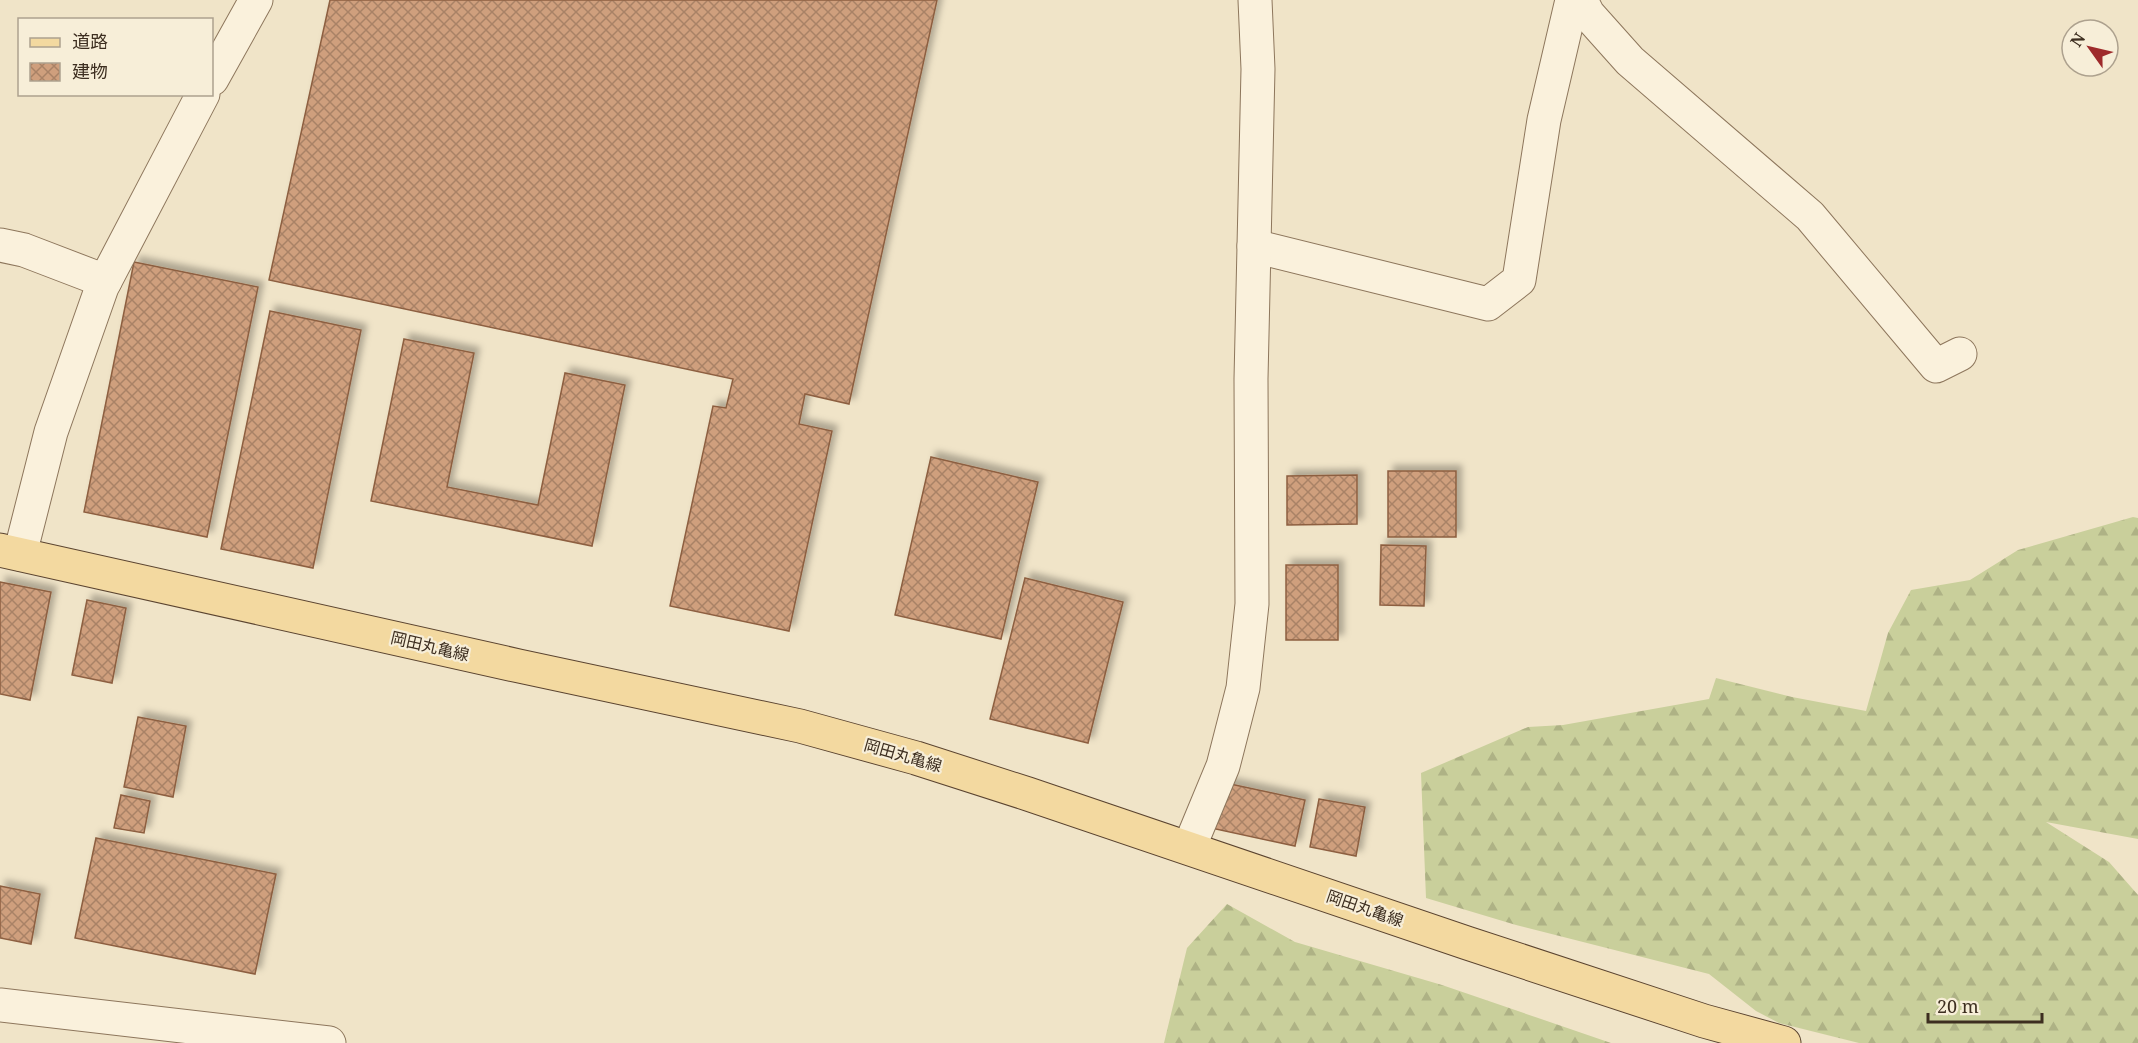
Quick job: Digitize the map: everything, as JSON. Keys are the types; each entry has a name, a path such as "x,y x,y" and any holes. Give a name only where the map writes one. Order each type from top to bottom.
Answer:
{"main road":[{"name":"岡田丸亀線","path":"10,552 519,666 800,726 916,758 1591,984 1704,1021 1784,1043"}],"street":[{"path":"213,78 256,0"},
{"path":"1189,848 1223,766 1243,688 1252,604 1251,379 1258,69 1255,0"},
{"path":"1254,246 1488,304 1519,280 1544,120 1572,0"},
{"path":"1581,0 1588,14 1630,61 1810,216 1936,366 1960,354"},
{"path":"10,552 105,281 202,96"},
{"path":"0,245 24,250 105,281"},
{"path":"0,1005 329,1043"}],"green space":[{"path":"2133,517 2138,518 2138,839 2046,822 2109,862 2138,895 2138,1043 1859,1043 1779,1023 1756,1011 1709,974 1516,925 1426,898 1421,773 1528,727 1563,725 1709,699 1716,678 1792,697 1866,711 1888,633 1911,590 1970,580 2018,550"},
{"path":"1227,904 1295,942 1442,985 1611,1043 1164,1043 1187,948"}],"building":[{"path":"330,0 937,0 849,404 805,394 799,424 832,431 789,631 670,606 713,406 726,408 733,379 269,280"},
{"path":"134,262 258,287 207,537 84,512"},
{"path":"270,311 361,330 313,568 221,549"},
{"path":"404,339 474,353 447,487 538,505 565,373 625,385 592,546 371,501"},
{"path":"931,457 1038,482 1001,639 895,615"},
{"path":"1388,471 1456,471 1456,537 1388,537"},
{"path":"1357,475 1357,524 1287,525 1287,476"},
{"path":"1381,545 1426,546 1424,606 1380,605"},
{"path":"1286,565 1338,565 1338,640 1286,640"},
{"path":"1025,578 1123,602 1088,743 990,719"},
{"path":"0,582 51,592 30,700 0,694"},
{"path":"87,600 126,608 112,683 72,675"},
{"path":"138,717 186,726 173,797 124,787"},
{"path":"1221,782 1305,800 1295,846 1211,828"},
{"path":"121,795 150,801 144,833 114,828"},
{"path":"1319,799 1365,807 1356,856 1310,847"},
{"path":"96,838 276,874 255,974 75,938"},
{"path":"0,886 40,894 31,944 0,938"}]}
